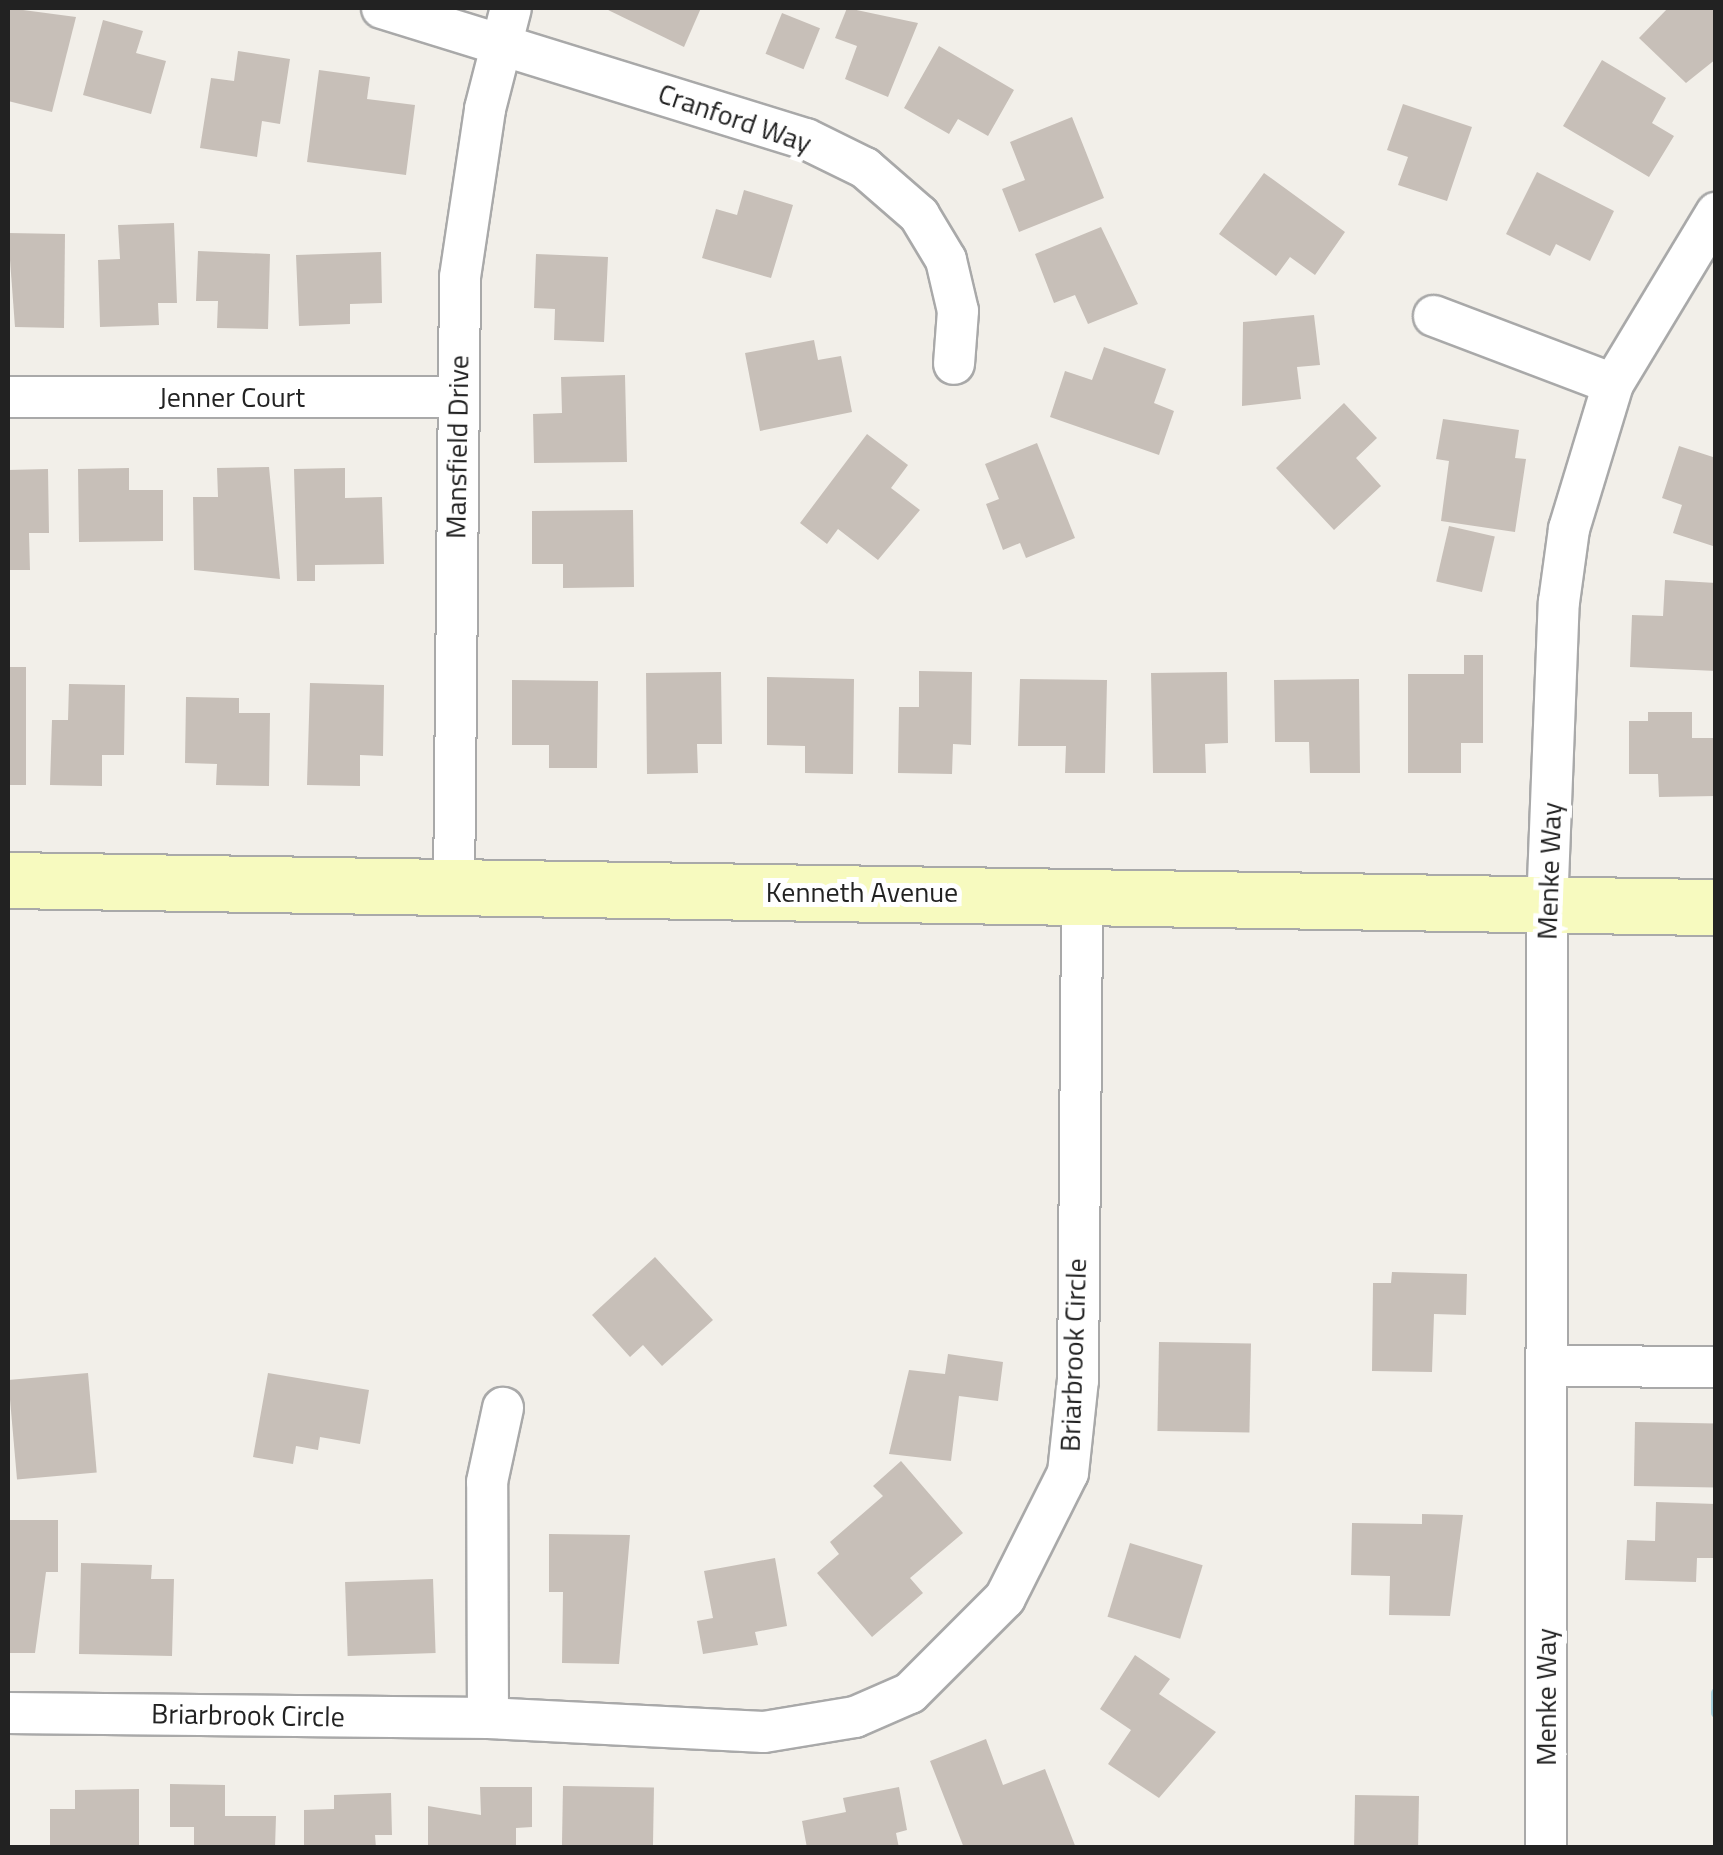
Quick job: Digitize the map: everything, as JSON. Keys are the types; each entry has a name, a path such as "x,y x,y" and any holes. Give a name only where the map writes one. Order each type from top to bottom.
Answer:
{"main road":[{"name":"Kenneth Avenue","path":"8,880 454,892 1082,893 1547,908 1716,907"}],"street":[{"name":"Cranford Way","path":"382,8 506,24 806,140 865,168 919,215 946,260 958,312 954,364"},
{"name":"Mansfield Drive","path":"454,892 457,397 470,192 506,24"},
{"name":"Menke Way","path":"1546,1848 1547,908 1562,584 1613,384 1716,213"},
{"path":"1434,316 1613,384"},
{"name":"Jenner Court","path":"8,397 457,397"},
{"name":"Briarbrook Circle","path":"8,1713 488,1718 764,1732 855,1717 910,1693 994,1612 1068,1474 1078,1380 1082,893"},
{"path":"1546,1366 1716,1367"},
{"path":"488,1718 488,1482 503,1408"}],"building":[{"path":"8,8 76,17 52,112 8,101"},
{"path":"604,8 701,8 684,47"},
{"path":"847,8 918,23 888,97 845,79 857,46 835,38"},
{"path":"1668,8 1716,8 1716,59 1686,83 1639,38"},
{"path":"782,13 820,28 804,69 766,54"},
{"path":"103,20 143,31 136,53 166,61 151,114 83,95"},
{"path":"939,46 1014,90 988,136 958,119 949,134 904,108"},
{"path":"238,51 290,59 280,124 262,121 257,157 200,148 211,78 234,81"},
{"path":"1602,60 1666,98 1652,123 1674,136 1649,177 1563,126"},
{"path":"319,70 370,77 367,99 415,105 406,175 307,162"},
{"path":"1403,104 1472,127 1447,201 1398,185 1408,157 1387,150"},
{"path":"1072,117 1104,198 1019,232 1002,189 1025,180 1010,142"},
{"path":"1537,172 1614,211 1590,261 1556,244 1550,256 1506,234"},
{"path":"1264,173 1345,232 1315,275 1290,257 1276,276 1219,234"},
{"path":"744,190 793,205 771,278 702,258 716,209 737,215"},
{"path":"174,223 177,303 158,303 159,325 100,327 98,260 120,259 118,225"},
{"path":"1101,227 1138,304 1088,324 1075,295 1054,303 1035,254"},
{"path":"8,233 65,234 64,328 15,327"},
{"path":"198,251 270,254 268,329 217,328 218,301 196,301"},
{"path":"381,252 382,303 350,304 350,324 299,326 296,255"},
{"path":"536,254 608,257 604,342 554,340 555,309 534,308"},
{"path":"1314,315 1320,365 1297,367 1301,399 1242,406 1243,322"},
{"path":"814,340 818,360 841,356 852,412 760,431 745,353"},
{"path":"1104,347 1166,369 1154,403 1174,411 1159,455 1050,417 1065,371 1092,380"},
{"path":"625,375 627,462 534,463 533,414 562,413 561,377"},
{"path":"1344,403 1377,438 1356,458 1381,486 1334,530 1276,468"},
{"path":"1443,419 1519,430 1515,458 1526,459 1515,532 1441,521 1449,461 1436,459"},
{"path":"867,434 908,465 891,488 920,510 878,560 838,529 827,544 800,523"},
{"path":"1037,443 1075,538 1026,558 1020,543 1003,550 986,504 999,499 985,464"},
{"path":"1679,446 1716,458 1716,547 1673,533 1682,505 1662,498"},
{"path":"269,467 280,579 194,570 193,497 218,497 217,468"},
{"path":"129,468 129,490 163,490 163,541 79,542 78,469"},
{"path":"345,468 345,498 382,497 384,564 315,565 315,581 297,581 294,469"},
{"path":"48,469 49,533 29,533 30,570 8,570 8,470"},
{"path":"633,510 634,587 563,588 563,564 532,564 532,511"},
{"path":"1449,526 1495,537 1482,592 1436,582"},
{"path":"1665,580 1716,583 1716,671 1630,667 1632,615 1663,616"},
{"path":"1464,655 1483,655 1483,743 1461,743 1461,773 1408,773 1408,674 1464,674"},
{"path":"8,667 26,667 26,785 8,785"},
{"path":"919,671 972,672 971,745 953,744 952,774 898,773 899,707 919,707"},
{"path":"721,672 722,744 697,744 698,773 647,774 646,673"},
{"path":"1227,672 1228,743 1205,744 1206,773 1153,773 1151,673"},
{"path":"767,677 854,679 853,774 805,773 805,746 767,745"},
{"path":"1020,679 1107,680 1105,773 1065,773 1066,746 1018,746"},
{"path":"1359,679 1360,773 1310,773 1309,742 1275,742 1274,680"},
{"path":"512,680 598,681 597,768 549,768 549,745 512,745"},
{"path":"310,683 384,685 383,756 360,755 360,786 307,785"},
{"path":"69,684 125,685 124,755 102,755 102,786 50,785 52,720 68,720"},
{"path":"186,697 239,698 239,713 270,713 269,786 216,785 217,764 185,763"},
{"path":"1648,712 1692,712 1692,738 1716,738 1716,796 1659,797 1658,774 1629,774 1629,721 1648,721"},
{"path":"655,1257 713,1320 662,1366 643,1345 630,1357 592,1315"},
{"path":"1392,1272 1467,1274 1466,1315 1434,1314 1432,1372 1372,1371 1373,1283 1391,1283"},
{"path":"1159,1342 1251,1344 1249,1433 1157,1431"},
{"path":"948,1354 1003,1362 998,1401 959,1396 951,1461 889,1454 909,1370 945,1374"},
{"path":"88,1373 97,1473 17,1480 8,1380"},
{"path":"268,1373 369,1390 360,1444 320,1437 318,1450 296,1446 293,1464 253,1457"},
{"path":"1635,1422 1716,1423 1715,1487 1634,1486"},
{"path":"901,1461 963,1533 910,1578 923,1593 872,1637 817,1573 839,1554 830,1542 883,1496 873,1486"},
{"path":"1656,1502 1716,1504 1716,1558 1697,1558 1696,1582 1625,1580 1627,1540 1655,1541"},
{"path":"1422,1514 1463,1515 1450,1616 1389,1615 1390,1576 1351,1575 1352,1523 1422,1524"},
{"path":"8,1520 58,1520 58,1572 46,1572 35,1653 8,1653"},
{"path":"549,1534 630,1535 619,1664 562,1663 563,1592 549,1592"},
{"path":"1130,1543 1203,1565 1180,1639 1107,1617"},
{"path":"775,1558 787,1626 755,1632 758,1645 703,1654 697,1621 713,1618 704,1571"},
{"path":"81,1563 152,1565 151,1579 174,1579 172,1656 79,1654"},
{"path":"433,1579 436,1653 348,1656 345,1582"},
{"path":"1135,1655 1170,1679 1159,1694 1216,1732 1159,1798 1108,1764 1131,1730 1100,1709"},
{"path":"986,1739 1003,1785 1045,1769 1076,1848 964,1848 930,1761"},
{"path":"170,1784 225,1785 225,1816 276,1816 275,1848 194,1848 194,1827 170,1827"},
{"path":"563,1786 654,1788 653,1848 562,1848"},
{"path":"480,1787 532,1787 532,1827 516,1828 516,1848 428,1848 428,1806 481,1815"},
{"path":"899,1787 907,1830 896,1833 899,1848 807,1848 802,1821 846,1812 843,1798"},
{"path":"139,1789 139,1848 50,1848 50,1809 75,1809 75,1790"},
{"path":"391,1793 392,1835 375,1835 376,1848 304,1848 304,1810 334,1809 334,1795"},
{"path":"1355,1795 1419,1796 1418,1848 1354,1848"}],"waterway":[{"path":"1716,1693 1716,1713"}]}
